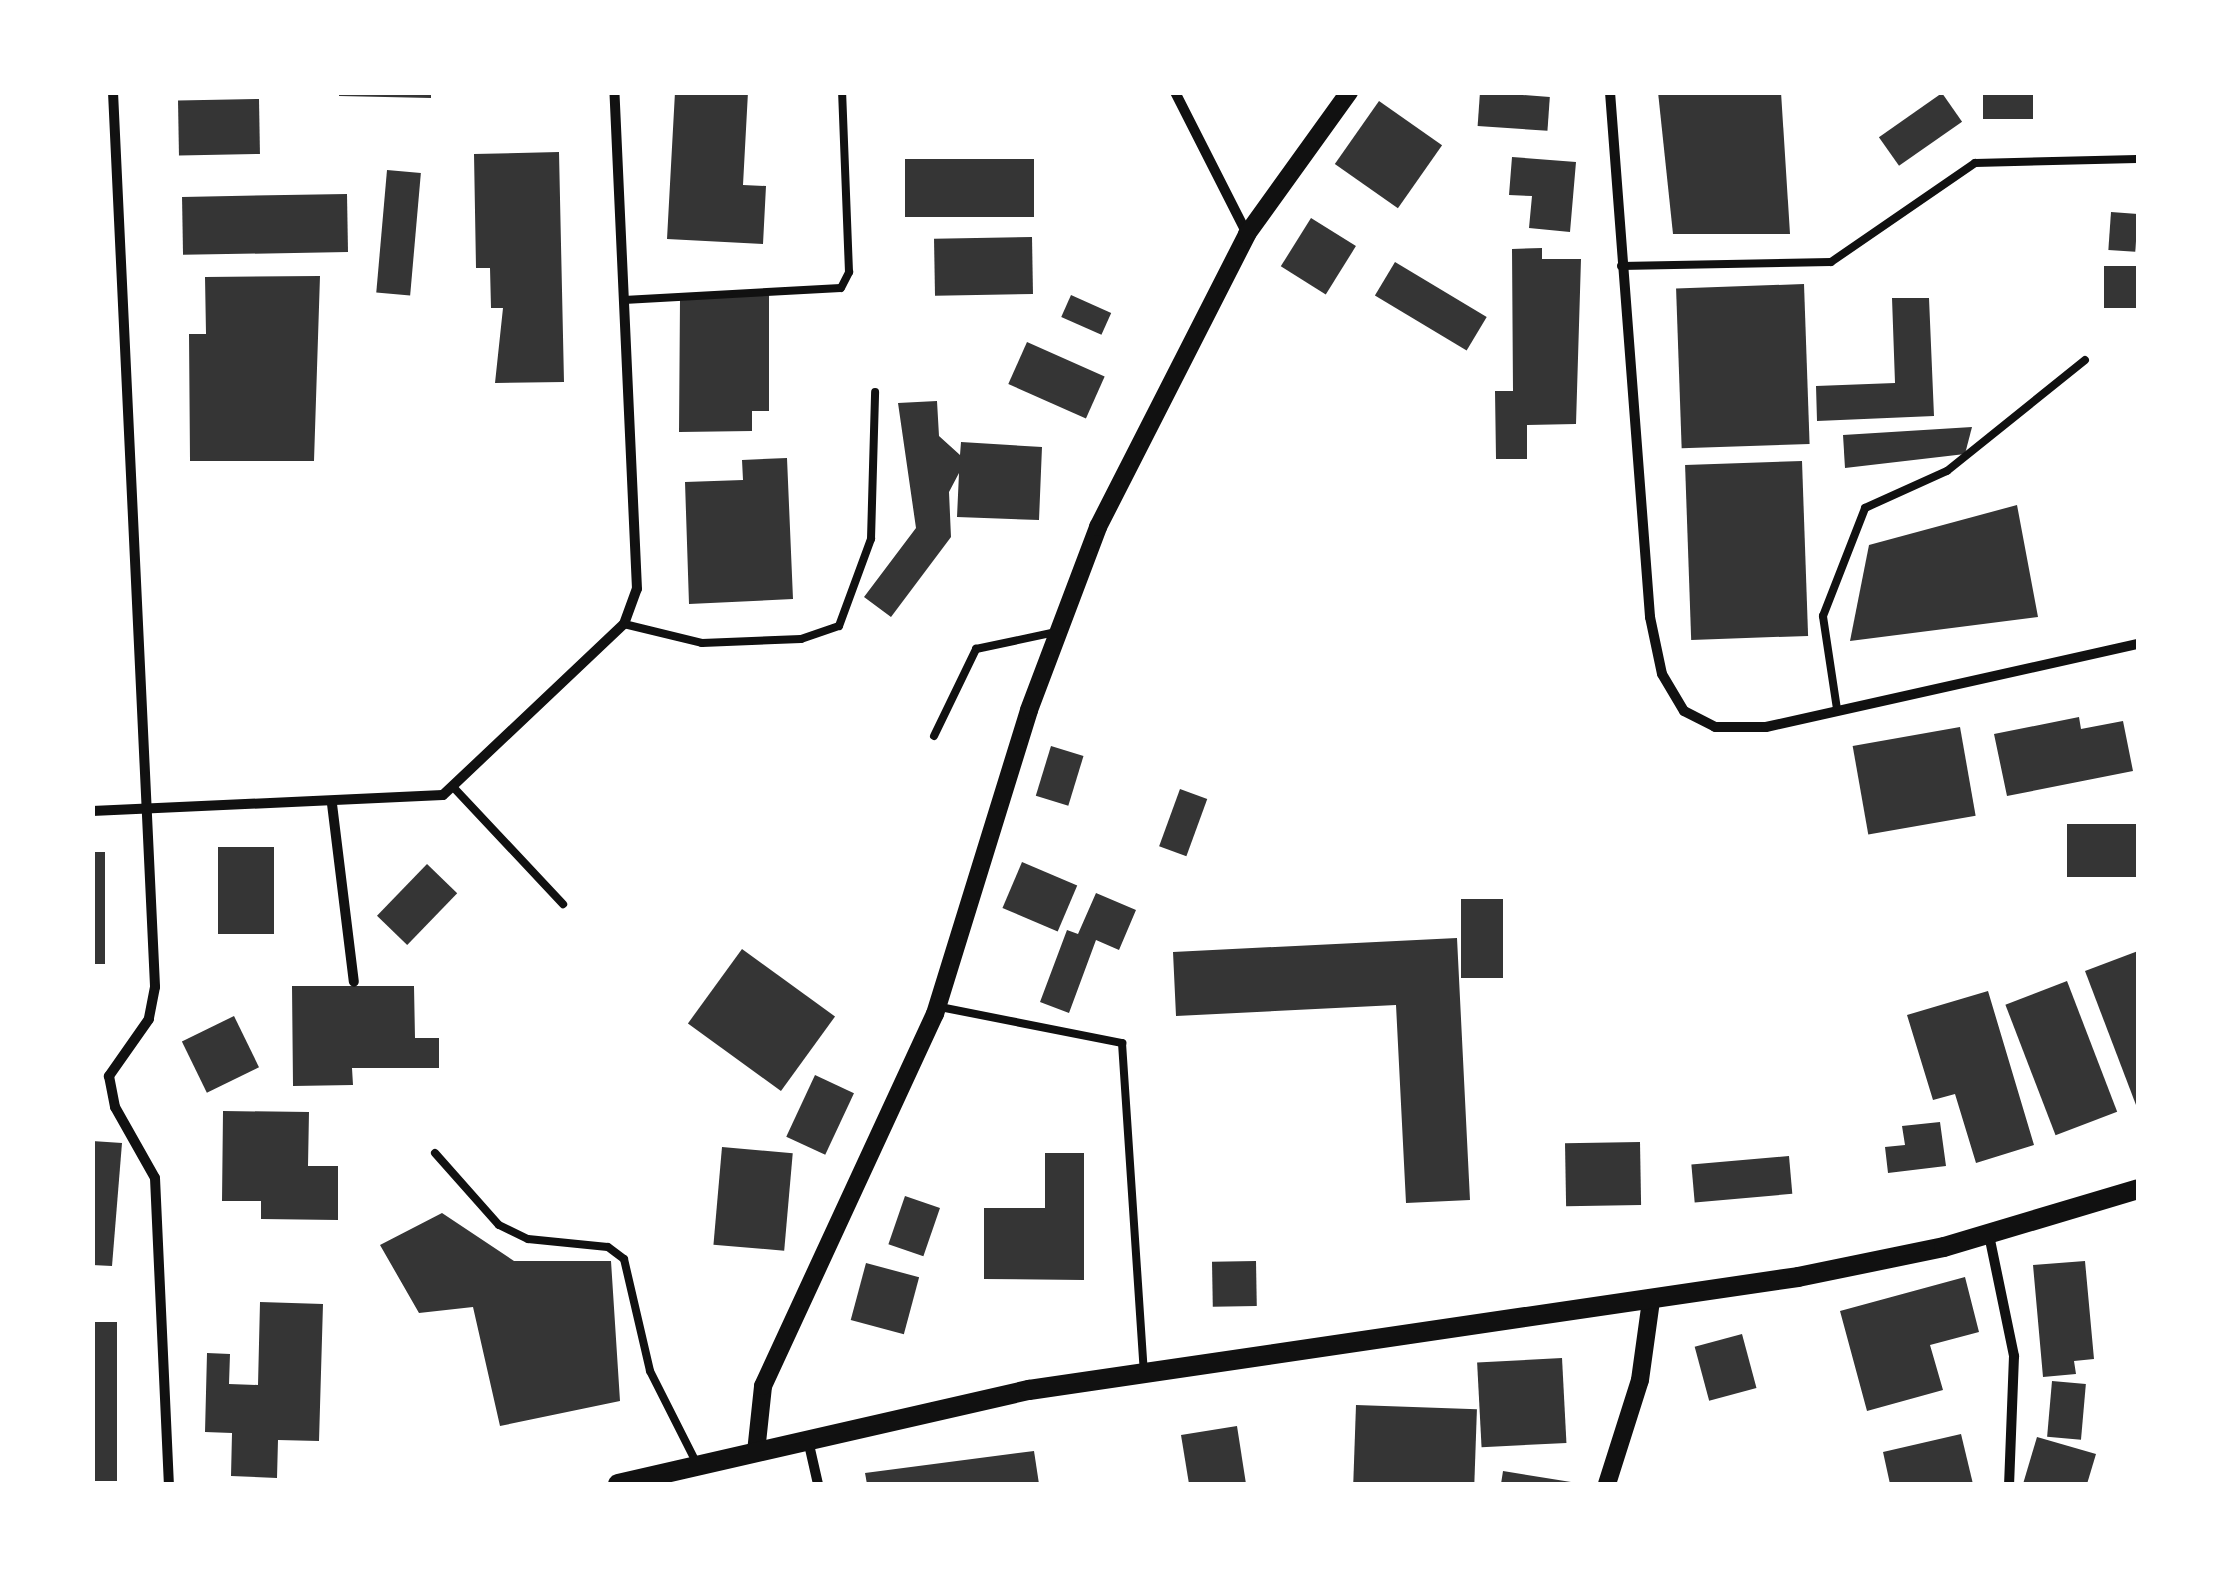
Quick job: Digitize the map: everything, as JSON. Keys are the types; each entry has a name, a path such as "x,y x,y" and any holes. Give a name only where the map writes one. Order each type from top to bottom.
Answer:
{"main road":[{"path":"618,1484 808,1439 1144,1372 1651,1301 1989,1236 2138,1189"}],"street":[{"path":"113,92 153,1007 109,1076 154,1178 169,1484"},
{"path":"92,811 332,804 454,789 624,624 637,590 614,92"},
{"path":"1174,92 1247,234"},
{"path":"756,1452 763,1386 938,1006 1056,632 1146,425 1247,234 1349,92"},
{"path":"1610,92 1621,266 1656,660 1684,711 1729,730 2138,644"},
{"path":"332,804 354,982"},
{"path":"1989,1236 2014,1356 2009,1484"},
{"path":"1607,1484 1640,1380 1651,1301"},
{"path":"808,1439 818,1484"}],"lane":[{"path":"624,300 841,288 850,272 842,92"},
{"path":"1621,266 1831,262 1975,163 2137,158"},
{"path":"1837,709 1822,616 1864,508 1946,471 2086,360"},
{"path":"624,624 702,643 801,639 839,626 871,539 875,392"},
{"path":"934,736 976,649 1056,632"},
{"path":"454,789 563,904"},
{"path":"938,1006 1122,1043 1144,1372"},
{"path":"435,1154 499,1225 528,1239 608,1247 624,1259 650,1370 698,1466"}],"building":[{"path":"339,92 431,92 431,98 339,96"},
{"path":"675,92 748,92 743,185 766,186 763,244 667,239"},
{"path":"1480,92 1550,97 1547,131 1478,126"},
{"path":"1658,92 1781,92 1790,234 1673,234"},
{"path":"1983,92 2033,92 2033,119 1983,119"},
{"path":"1942,93 1962,122 1899,166 1879,137"},
{"path":"259,99 260,154 179,155 178,100"},
{"path":"1379,101 1442,145 1398,208 1335,164"},
{"path":"559,152 564,382 495,383 503,308 491,308 490,268 476,268 474,154"},
{"path":"1512,157 1576,162 1570,232 1529,228 1532,196 1509,195"},
{"path":"905,159 1034,159 1034,217 905,217"},
{"path":"387,170 421,173 410,295 376,293"},
{"path":"347,194 348,252 183,255 182,197"},
{"path":"2111,212 2138,214 2135,252 2108,250"},
{"path":"1311,218 1356,246 1326,294 1281,266"},
{"path":"1032,237 1033,294 935,296 934,239"},
{"path":"1542,248 1542,259 1581,259 1576,424 1527,425 1527,459 1496,459 1495,391 1513,391 1512,249"},
{"path":"1395,262 1487,317 1467,351 1375,295"},
{"path":"2104,266 2138,266 2138,308 2104,308"},
{"path":"320,276 314,461 190,461 189,334 206,334 205,277"},
{"path":"1804,284 1810,444 1682,448 1676,288"},
{"path":"769,293 769,411 752,411 752,431 679,432 680,298"},
{"path":"1071,295 1111,313 1101,335 1061,317"},
{"path":"1892,298 1929,298 1934,416 1817,421 1816,386 1895,383"},
{"path":"1027,342 1105,377 1086,419 1008,384"},
{"path":"937,401 939,436 960,455 961,442 1042,447 1039,520 957,517 959,473 949,492 951,537 891,617 864,597 916,528 898,403"},
{"path":"1972,427 1965,454 1845,468 1843,435"},
{"path":"787,458 793,599 689,604 685,482 743,480 742,460"},
{"path":"1802,461 1808,636 1691,640 1685,465"},
{"path":"2017,505 2038,617 1850,641 1869,545"},
{"path":"2079,717 2081,729 2123,721 2133,771 2007,796 1994,734"},
{"path":"1960,727 1976,816 1868,835 1853,746"},
{"path":"1051,746 1084,756 1068,806 1036,796"},
{"path":"1180,789 1207,799 1186,856 1159,846"},
{"path":"2067,824 2138,824 2138,877 2067,877"},
{"path":"218,847 274,847 274,934 218,934"},
{"path":"92,852 105,852 105,964 92,964"},
{"path":"1022,862 1077,885 1058,931 1002,908"},
{"path":"427,864 457,893 407,945 377,916"},
{"path":"1096,893 1136,910 1119,950 1096,940 1069,1013 1040,1002 1067,930 1078,934"},
{"path":"1461,899 1503,899 1503,978 1461,978"},
{"path":"1457,938 1470,1200 1406,1203 1396,1005 1176,1016 1173,952"},
{"path":"742,949 835,1017 781,1091 688,1023"},
{"path":"2138,951 2138,1104 2136,1105 2085,971"},
{"path":"2067,981 2117,1112 2056,1135 2005,1005"},
{"path":"292,986 414,986 415,1038 439,1038 439,1068 352,1068 353,1085 293,1086"},
{"path":"1988,991 2034,1145 1976,1163 1955,1094 1933,1100 1907,1015"},
{"path":"234,1016 259,1067 207,1093 182,1041"},
{"path":"815,1075 854,1093 825,1155 786,1137"},
{"path":"223,1111 309,1112 308,1166 338,1166 338,1220 261,1219 261,1201 222,1201"},
{"path":"1940,1122 1946,1166 1888,1173 1885,1147 1905,1145 1902,1126"},
{"path":"92,1141 122,1143 112,1266 92,1265"},
{"path":"1640,1142 1641,1205 1566,1206 1565,1143"},
{"path":"722,1147 793,1153 784,1251 713,1245"},
{"path":"1045,1153 1084,1153 1084,1280 984,1279 984,1208 1045,1208"},
{"path":"1789,1156 1792,1194 1695,1202 1691,1165"},
{"path":"905,1196 940,1208 923,1256 888,1244"},
{"path":"442,1213 514,1261 611,1261 620,1401 500,1426 473,1307 419,1313 380,1245"},
{"path":"1256,1261 1257,1306 1213,1307 1212,1262"},
{"path":"2085,1261 2094,1359 2074,1361 2076,1374 2043,1377 2033,1265"},
{"path":"866,1263 919,1277 904,1334 851,1320"},
{"path":"1965,1277 1979,1332 1930,1345 1943,1390 1867,1411 1840,1311"},
{"path":"260,1302 323,1304 319,1441 278,1440 277,1478 231,1476 232,1433 205,1432 207,1353 230,1354 229,1384 258,1385"},
{"path":"92,1322 117,1322 117,1481 92,1481"},
{"path":"1742,1334 1756,1388 1709,1401 1695,1347"},
{"path":"1562,1358 1566,1443 1482,1447 1477,1362"},
{"path":"2052,1381 2086,1384 2081,1440 2047,1437"},
{"path":"1356,1405 1477,1409 1474,1484 1353,1484"},
{"path":"1237,1426 1246,1484 1189,1484 1181,1435"},
{"path":"1961,1434 1973,1484 1890,1484 1883,1452"},
{"path":"2037,1437 2096,1454 2087,1484 2023,1484"},
{"path":"1034,1451 1039,1484 867,1484 865,1473"},
{"path":"1503,1471 1571,1482 1571,1484 1501,1484"}]}
